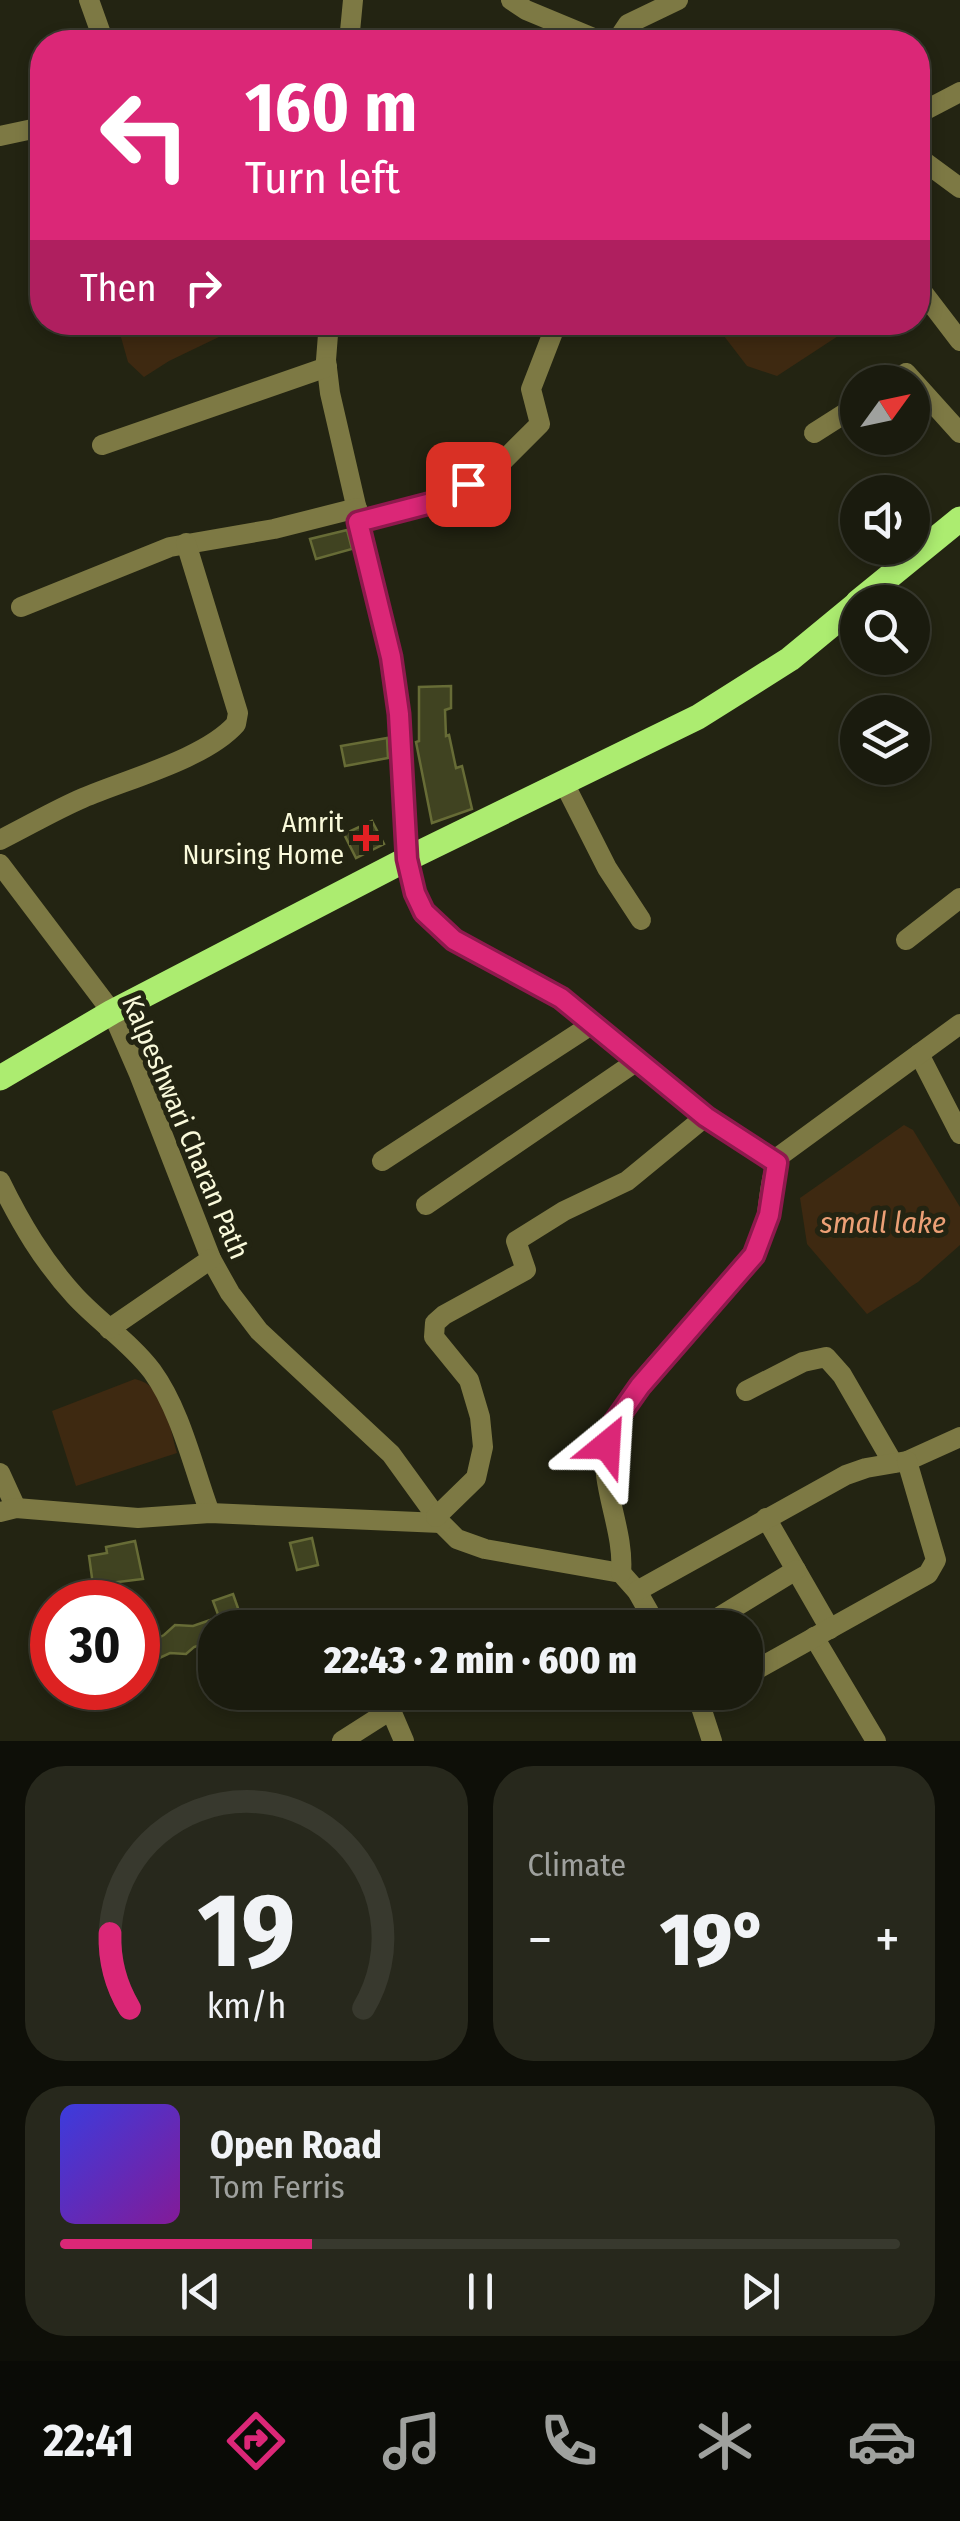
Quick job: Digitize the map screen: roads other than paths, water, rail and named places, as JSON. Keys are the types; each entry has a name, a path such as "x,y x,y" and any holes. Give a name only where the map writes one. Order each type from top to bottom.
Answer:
{"main road":[{"path":"881,585 957,526"},
{"path":"0,1078 112,1012 407,859 698,717 790,658 840,618"}],"street":[{"path":"89,0 100,30"},
{"path":"350,30 352,0"},
{"path":"512,0 574,30"},
{"path":"624,30 628,24 678,0"},
{"path":"930,108 960,92"},
{"path":"0,136 30,129"},
{"path":"930,166 960,188"},
{"path":"930,302 960,341"},
{"path":"328,335 330,393 391,657 399,714 407,859 415,893 436,926 454,940 561,998 706,1117 777,1163"},
{"path":"21,607 154,552 186,543 435,502 502,461 540,424 532,388 552,335"},
{"path":"102,445 327,367"},
{"path":"930,399 960,433"},
{"path":"814,433 840,416"},
{"path":"0,840 83,798 148,774 216,741 236,724 238,714 186,543"},
{"path":"564,783 606,868 642,920"},
{"name":"Kalpeshwari Charan Path","path":"0,864 112,1012 210,1259 259,1330 391,1454 439,1520 458,1539 485,1549 620,1574"},
{"path":"906,940 960,898"},
{"path":"382,1161 594,1023"},
{"path":"648,1610 637,1591 620,1574 623,1550 604,1463 614,1423 640,1386 754,1255 769,1215 777,1163 791,1146 960,1024"},
{"path":"918,1054 960,1134"},
{"path":"426,1204 637,1061"},
{"path":"0,1473 8,1510 138,1518 210,1514 439,1520 476,1478 483,1447 480,1417 469,1380 434,1337 435,1323 526,1270 516,1241 564,1211 627,1181 706,1117"},
{"path":"0,1181 42,1256 154,1374 169,1401 210,1514"},
{"path":"109,1329 210,1259"},
{"path":"746,1391 803,1362 826,1356 900,1462 936,1560 928,1574 763,1666"},
{"path":"637,1591 846,1475 900,1462 960,1437"},
{"path":"766,1518 796,1570 822,1633 876,1741"},
{"path":"730,1610 796,1570"},
{"path":"342,1741 377,1710"},
{"path":"390,1710 404,1741"},
{"path":"707,1710 712,1741"}],"water":[{"path":"121,335 223,335 144,377 128,362"},
{"path":"723,335 840,335 777,376 747,366"},
{"name":"small lake","path":"904,1125 913,1130 960,1207 960,1245 918,1282 867,1314 807,1244 800,1198"},
{"path":"135,1379 146,1383 160,1399 177,1453 76,1486 52,1411"}],"place":[{"name":"Amrit Nursing Home","path":"366,838"}]}
